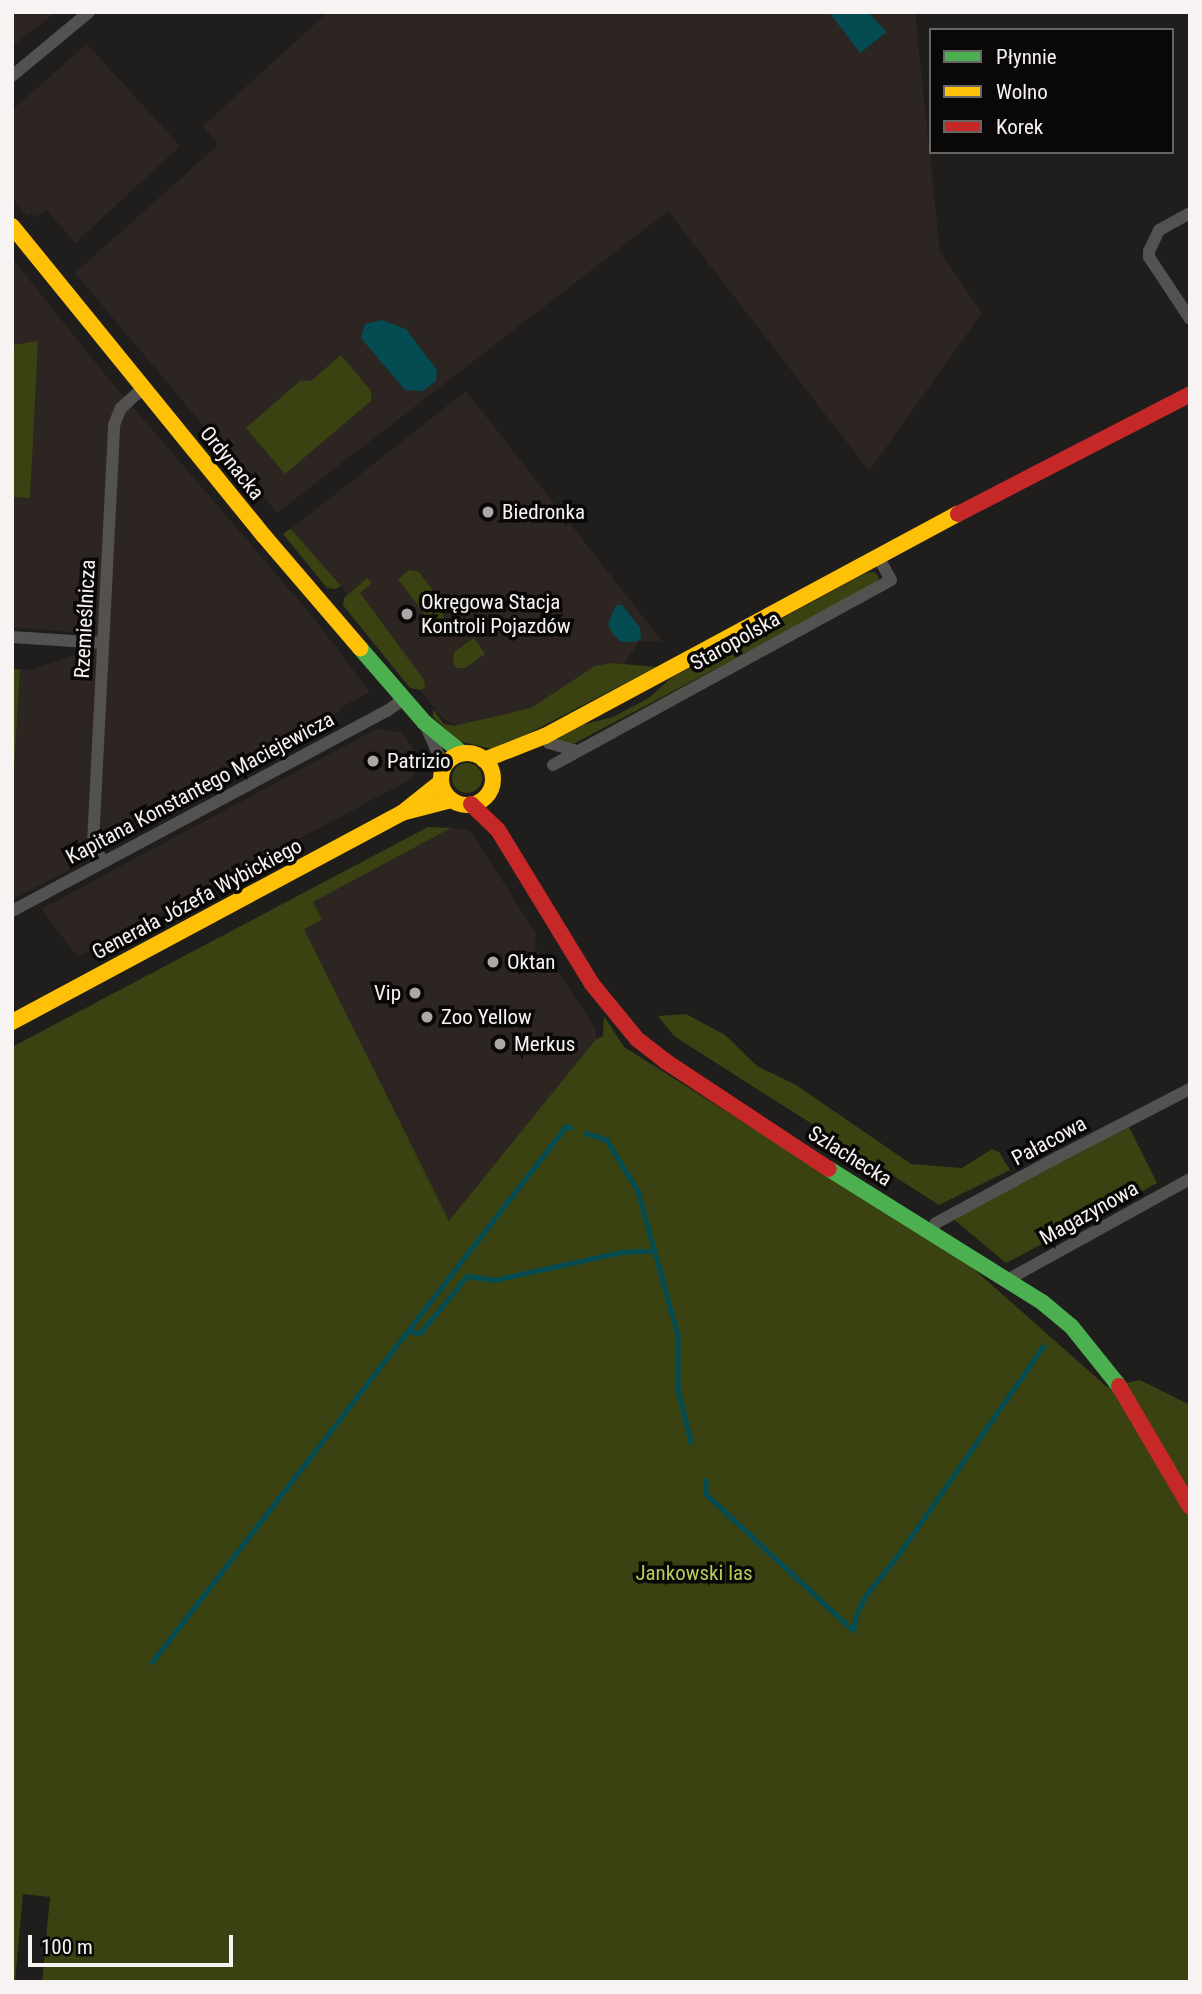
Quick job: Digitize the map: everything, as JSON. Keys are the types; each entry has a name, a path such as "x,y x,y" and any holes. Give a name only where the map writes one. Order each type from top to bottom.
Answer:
{"street":[{"path":"12,76 89,12"},
{"path":"1190,212 1159,230 1149,257 1190,319"},
{"name":"Ordynacka","path":"12,226 264,536 424,722 462,753"},
{"name":"Rzemieślnicza","path":"103,862 93,844 114,425 121,408 144,387"},
{"name":"Staropolska","path":"484,760 545,736 1012,485 1190,394"},
{"name":"Staropolska","path":"553,765 891,580 879,558"},
{"path":"12,637 103,643"},
{"name":"Kapitana Konstantego Maciejewicza","path":"12,911 387,711 405,698"},
{"name":"Ordynacka","path":"424,722 442,774"},
{"path":"545,736 549,743 577,751"},
{"name":"Staropolska","path":"492,775 545,736"},
{"path":"462,753 477,755 484,760 492,775 488,793 471,804 452,800 442,774 462,753"},
{"name":"Generała Józefa Wybickiego","path":"402,813 442,774"},
{"name":"Szlachecka","path":"488,793 499,830 592,984 636,1038 665,1061 789,1143 1042,1303 1089,1346 1157,1447 1190,1507"},
{"name":"Generała Józefa Wybickiego","path":"12,1022 402,813 452,800"},
{"name":"Szlachecka","path":"471,804 499,830"},
{"name":"Pałacowa","path":"930,1231 936,1223 1190,1089"},
{"name":"Magazynowa","path":"1007,1280 1190,1179"}],"shaded area":[{"path":"12,12 56,12 13,46 12,57"},
{"path":"328,12 915,12 940,252 982,313 869,471 668,211 277,513 75,273 218,145 203,126"},
{"path":"87,44 180,146 75,243 46,209 34,218 31,213 27,216 12,198 12,110"},
{"path":"12,258 107,377 312,616 370,692 340,708 341,711 241,765 239,762 210,777 208,796 12,900 12,806 20,669 30,670 82,653 83,633 12,627 12,497 29,498 38,342 12,345"},
{"path":"466,391 662,641 639,642 621,668 509,728 461,730 440,716 341,586 291,529"},
{"path":"376,729 401,732 418,755 413,778 78,957 41,909"},
{"path":"451,828 470,830 536,934 535,947 545,964 557,969 596,1030 596,1039 449,1222 304,929 322,920 313,902"}],"green space":[{"path":"38,341 30,498 12,497 12,345"},
{"path":"341,355 371,391 371,401 285,474 246,428 300,381 311,381"},
{"path":"291,528 341,586 335,589 327,588 283,534"},
{"path":"409,570 419,572 439,599 444,620 440,635 435,635 438,632 398,579"},
{"path":"874,572 879,577 876,584 573,744 556,740 578,726 613,717 649,698 671,678 866,573"},
{"path":"367,578 372,583 360,593 424,680 425,688 410,688 343,605 344,598"},
{"path":"474,638 485,654 465,668 457,668 453,663 454,652"},
{"path":"611,663 656,667 512,742 492,749 459,741 433,717 433,709 444,724 454,726 531,708 595,666"},
{"path":"12,669 20,669 12,806"},
{"path":"467,763 478,767 482,778 478,789 467,793 456,789 452,778 456,767"},
{"name":"Jankowski las","path":"428,827 451,828 313,902 322,920 304,929 449,1221 596,1039 603,1036 604,1016 624,1047 967,1263 1107,1387 1140,1380 1190,1405 1190,1982 42,1982 50,1897 23,1894 15,1982 12,1982 12,1047"},
{"path":"686,1014 725,1035 757,1066 796,1085 911,1164 962,1168 992,1149 999,1152 1010,1170 939,1205 674,1036 658,1016"},
{"path":"1129,1127 1157,1183 1006,1263 951,1217"}],"water":[{"path":"829,12 868,12 887,32 860,53"},
{"path":"382,320 406,329 437,370 436,381 423,391 405,390 361,338 365,324"},
{"path":"616,605 622,605 640,628 641,638 636,642 621,642 613,634 608,624"}],"waterway":[{"path":"152,1662 566,1126 571,1128"},
{"path":"586,1133 607,1140 638,1191 678,1335 678,1389 691,1442"},
{"path":"409,1331 420,1333 467,1276 494,1280 621,1252 653,1251"},
{"path":"706,1480 706,1494 853,1630 857,1612 866,1595 901,1551 1043,1347"}],"traffic: fast":[{"path":"360,648 424,722 462,753"},
{"path":"829,1169 1042,1302 1071,1326 1119,1386"}],"traffic: slow":[{"path":"12,226 264,536 360,648"},
{"path":"484,760 545,736 958,514"},
{"path":"467,753 477,755 485,761 491,769 493,779 491,789 485,797 477,803 467,805 457,803 449,797 443,789 441,779 443,769 449,761 457,755 467,753"},
{"path":"12,1022 402,813 441,782"},
{"path":"405,812 451,800"}],"traffic: jam":[{"path":"958,514 1190,394"},
{"path":"471,804 498,830 592,984 637,1039 665,1061 829,1169"},
{"path":"1119,1386 1190,1507"}],"place":[{"name":"Biedronka","path":"488,512"},
{"name":"Okręgowa Stacja Kontroli Pojazdów","path":"407,614"},
{"name":"Patrizio","path":"373,761"},
{"name":"Oktan","path":"493,962"},
{"name":"Vip","path":"415,993"},
{"name":"Zoo Yellow","path":"427,1017"},
{"name":"Merkus","path":"500,1044"}]}
